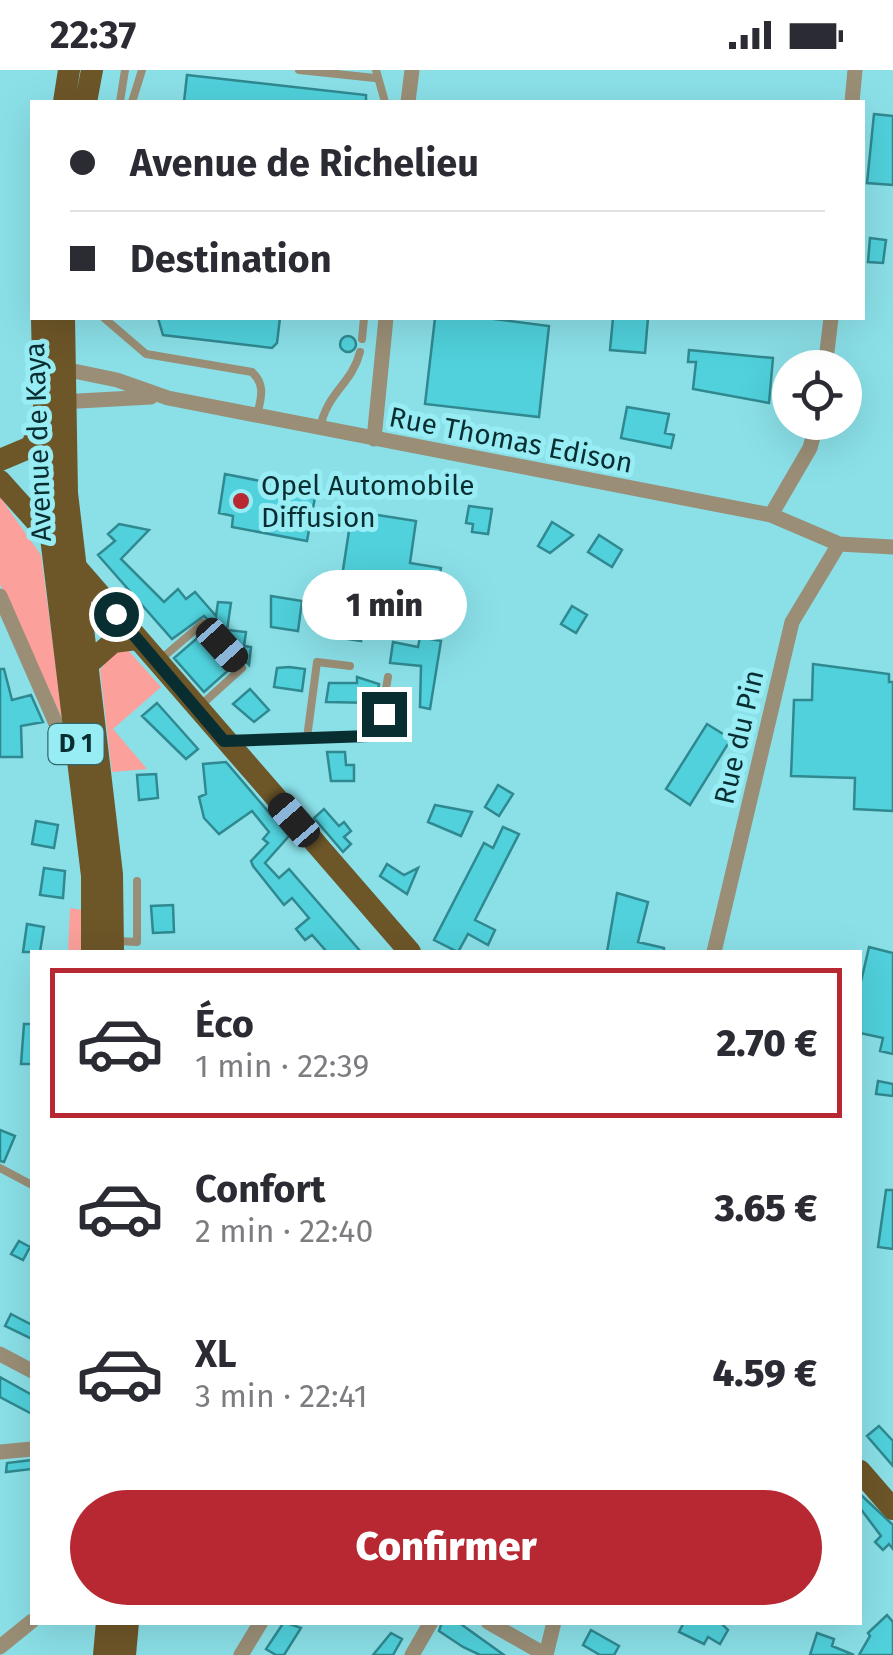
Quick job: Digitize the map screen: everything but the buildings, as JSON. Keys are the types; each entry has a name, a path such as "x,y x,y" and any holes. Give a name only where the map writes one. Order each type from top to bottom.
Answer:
{"main road":[{"path":"64,100 69,70"},
{"path":"86,100 92,70"},
{"name":"Avenue de Kaya","path":"42,320 74,564"},
{"name":"Avenue de Kaya","path":"50,537 42,423 64,320"},
{"path":"0,460 31,447 42,423"},
{"path":"0,481 408,950"},
{"name":"D 1","path":"50,537 92,876 92,950"},
{"name":"D 1","path":"74,564 112,874 113,947"},
{"path":"87,665 112,642 137,639"},
{"path":"862,1473 893,1509"},
{"path":"104,1655 106,1625"},
{"path":"125,1655 128,1625"}],"street":[{"path":"408,100 412,70"},
{"path":"852,100 856,70"},
{"path":"374,439 386,320"},
{"path":"827,350 830,320"},
{"name":"Rue Thomas Edison","path":"53,385 168,398"},
{"name":"Rue Thomas Edison","path":"53,385 168,398 771,515 839,544 893,547"},
{"path":"771,515 812,440"},
{"name":"Rue du Pin","path":"714,950 792,622 839,544"},
{"path":"0,596 57,726"},
{"path":"0,1354 30,1370"},
{"path":"0,1452 30,1449"},
{"path":"0,1648 30,1623"},
{"path":"241,1655 259,1625"},
{"path":"412,1655 429,1625"},
{"path":"493,1625 546,1655 553,1625"}],"lane":[{"path":"120,100 125,70"},
{"path":"133,100 142,70"},
{"path":"300,70 376,74 384,100"},
{"path":"106,320 146,354 252,372 260,380 262,392 257,416"},
{"path":"362,339 364,320"},
{"path":"320,428 325,404 354,368 360,352"},
{"path":"157,662 203,623 242,668 197,709"},
{"path":"307,738 317,662 350,666"},
{"path":"224,741 369,736 379,728 388,676"},
{"path":"113,947 138,942 137,881"},
{"path":"0,1168 30,1185"}],"shaded area":[{"path":"0,497 41,555 63,720 0,584"},
{"path":"127,649 161,687 113,729 147,769 112,772 100,670 113,653"},
{"path":"70,908 82,910 82,950 68,950"}],"place":[{"name":"Opel Automobile Diffusion","path":"241,501"}],"route":[{"path":"116,614 224,741 369,736 379,728 384,714"}]}
